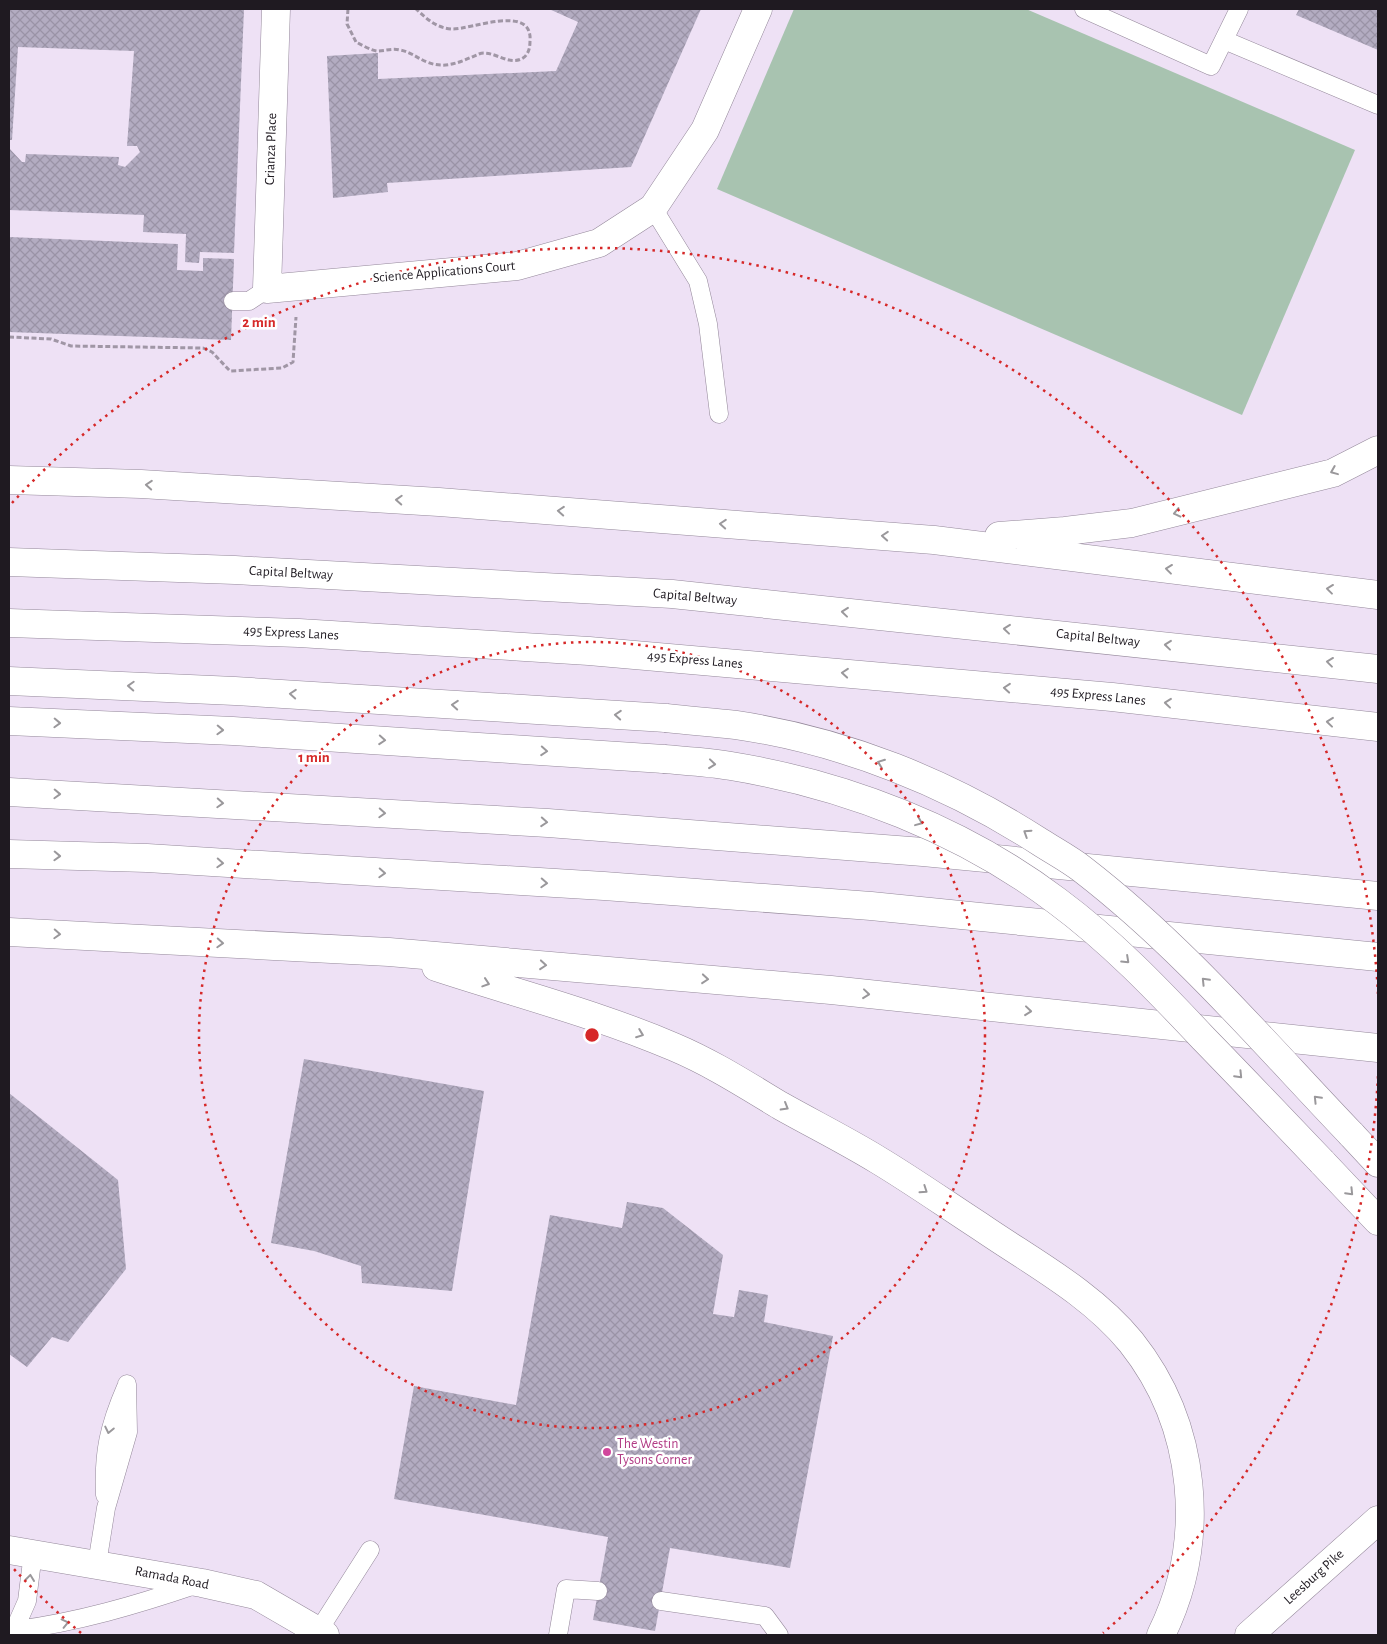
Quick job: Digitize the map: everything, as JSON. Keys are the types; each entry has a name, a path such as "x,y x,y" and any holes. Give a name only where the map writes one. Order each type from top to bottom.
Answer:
{"main road":[{"name":"Crianza Place","path":"266,289 276,9"},
{"name":"Science Applications Court","path":"266,289 517,266 599,243 653,208 705,130 758,9"},
{"path":"934,540 1065,532 1132,523 1333,473 1378,450"},
{"path":"9,480 141,484 439,502 934,540 1378,595"},
{"name":"Capital Beltway","path":"9,562 235,570 672,594 1378,669"},
{"name":"495 Express Lanes","path":"9,623 299,633 590,651 1112,697 1378,727"},
{"path":"9,681 235,691 666,718 737,726 810,741 877,761 945,788 1013,824 1081,868 1137,914 1184,959 1378,1163"},
{"path":"9,721 233,731 664,759 731,766 800,781 864,799 928,825 993,860 1056,901 1110,945 1162,995 1378,1221"},
{"path":"9,792 548,823 923,852 1378,896"},
{"path":"9,854 166,860 842,904 1186,936 1378,957"},
{"path":"9,932 390,952 831,990 1378,1048"},
{"path":"390,952 621,1027 674,1047 725,1072 879,1160 1076,1290 1107,1316 1146,1362 1166,1397 1176,1425 1188,1472 1191,1511 1187,1559 1178,1592 1161,1635"},
{"name":"Leesburg Pike","path":"1249,1635 1378,1520"},
{"name":"Ramada Road","path":"21,1552 202,1582 256,1595 322,1632"}],"lane":[{"path":"1084,9 1212,66 1239,9"},
{"path":"1224,40 1378,105"},
{"path":"653,208 698,281 708,324 719,414"},
{"path":"233,300 249,301 266,289"},
{"path":"97,1564 106,1508 128,1432 127,1384 111,1422 106,1445 104,1466 106,1508"},
{"path":"322,1632 370,1550"},
{"path":"15,1633 27,1601 21,1552"},
{"path":"15,1633 57,1625 135,1605 202,1582"},
{"path":"558,1635 566,1589 598,1591"},
{"path":"660,1601 765,1616 779,1635"}],"path":[{"path":"348,9 347,24 356,42 376,51 396,49 409,52 428,62 442,65 460,63 481,53 496,55 510,61 522,58 529,50 530,36 525,26 513,20 502,20 468,28 451,29 433,24 416,9"},
{"path":"9,337 51,340 72,346 203,348 212,352 230,371 282,368 293,362 298,286"}],"green space":[{"path":"794,9 1026,9 1355,150 1242,415 717,189"}],"building":[{"path":"9,9 244,9 234,253 200,252 199,263 185,262 186,234 143,232 144,215 9,210 9,148 22,162 25,162 26,154 119,157 118,165 125,167 140,152 137,146 127,146 134,51 18,47 12,140 9,140"},
{"path":"549,9 701,9 631,167 387,183 388,192 333,198 327,56 378,53 378,79 556,71 578,22"},
{"path":"1299,9 1378,9 1378,50 1296,15"},
{"path":"9,237 178,244 177,270 203,271 203,258 234,259 231,340 9,332"},
{"path":"304,1059 484,1091 452,1291 362,1283 361,1266 314,1251 271,1243"},
{"path":"9,1093 118,1180 126,1269 68,1342 52,1337 27,1367 9,1354"},
{"name":"The Westin Tysons Corner","path":"627,1202 663,1208 723,1255 713,1314 734,1317 739,1290 768,1295 764,1322 833,1336 790,1568 670,1548 655,1631 593,1620 608,1537 394,1499 414,1386 516,1405 550,1215 622,1228"}],"place":[{"name":"The Westin Tysons Corner","path":"607,1452"}]}
